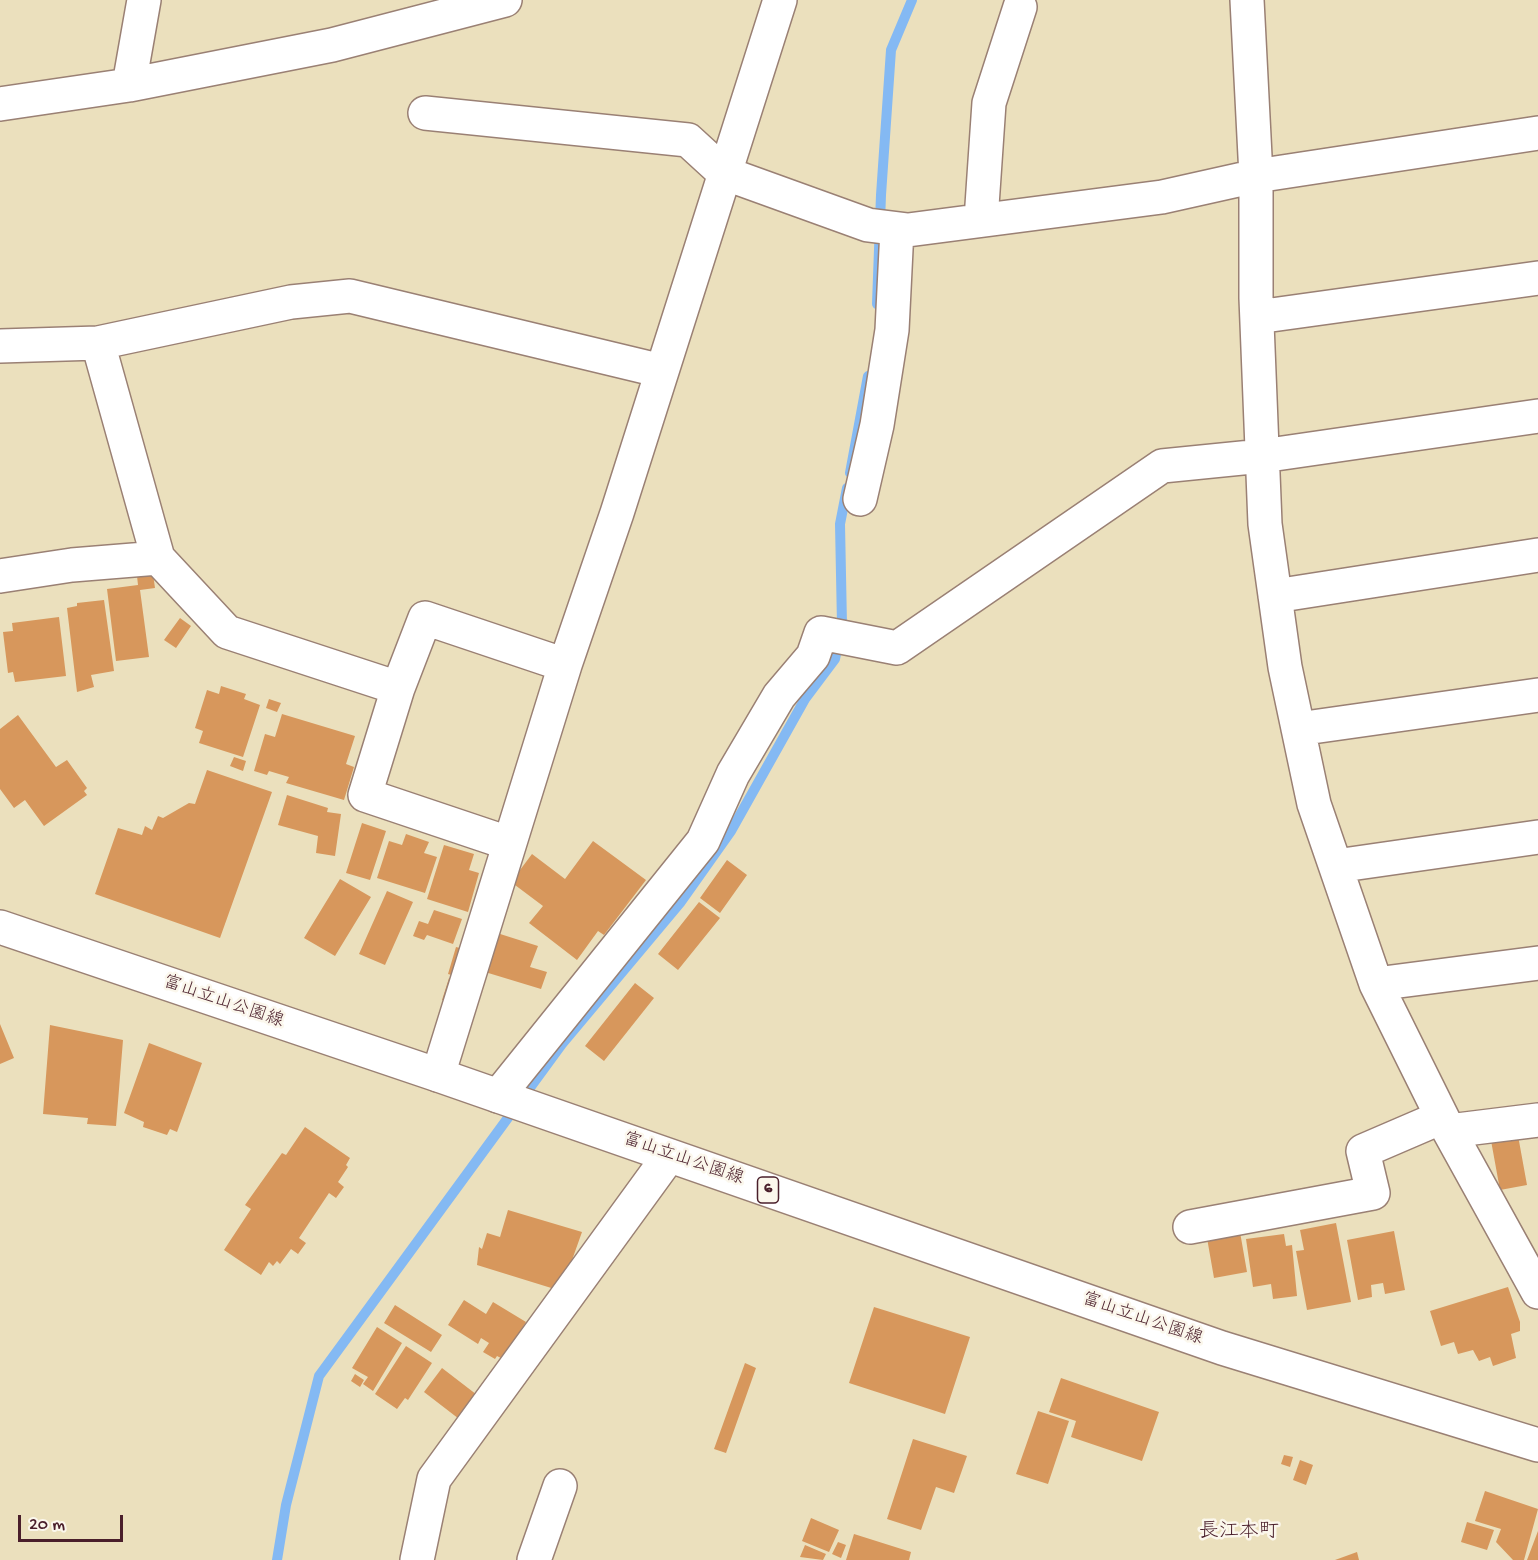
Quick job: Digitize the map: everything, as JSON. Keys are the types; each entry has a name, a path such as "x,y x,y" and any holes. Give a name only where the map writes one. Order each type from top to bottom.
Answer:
{"street":[{"path":"129,86 144,0"},
{"path":"0,104 129,86 332,45 505,0"},
{"path":"438,1075 508,843 617,513 780,0"},
{"path":"1247,0 1256,176 1257,317 1265,524 1285,667 1314,804 1376,984 1446,1124 1538,1292"},
{"path":"981,220 989,103 1020,6"},
{"path":"425,113 688,140 724,174 882,227 981,220 1162,197 1256,176 1538,133"},
{"path":"860,499 877,425 892,330 882,227"},
{"path":"1257,317 1538,278"},
{"path":"0,346 98,343 291,302 350,296 662,371"},
{"path":"98,343 158,558 227,632 398,688"},
{"path":"498,1096 702,841 733,774 779,696 813,656 821,633 897,648 1161,466 1262,456 1538,416"},
{"path":"1275,596 1538,555"},
{"path":"0,576 158,558"},
{"path":"508,843 365,795 398,688 425,618 565,665"},
{"path":"1298,729 1538,695"},
{"path":"1336,866 1538,837"},
{"name":"富山立山公園線","path":"0,927 438,1075 1222,1348 1538,1444"},
{"path":"1376,984 1538,963"},
{"path":"1190,1227 1373,1193 1363,1151 1446,1124 1538,1120"},
{"path":"417,1560 434,1479 669,1156"},
{"path":"534,1560 560,1486"}],"building":[{"path":"153,574 155,588 140,590 149,657 116,661 107,589 138,585 137,576"},
{"path":"104,600 114,671 91,675 94,687 77,692 67,608 77,606 77,603"},
{"path":"59,617 66,676 15,682 13,672 8,673 3,632 13,631 12,623"},
{"path":"180,618 191,626 176,648 164,640"},
{"path":"221,686 246,694 244,699 260,705 243,757 199,743 203,731 195,728 207,690 219,694"},
{"path":"269,699 281,703 277,712 266,708"},
{"path":"282,714 355,736 346,764 354,767 344,800 286,783 289,777 269,771 267,775 254,771 265,734 275,737"},
{"path":"18,715 56,767 67,760 87,788 84,791 87,795 44,826 25,800 14,808 0,789 0,729"},
{"path":"234,757 246,761 243,771 230,766"},
{"path":"207,770 272,792 220,938 95,894 118,828 142,835 145,826 152,830 158,816 163,818 189,803 195,804"},
{"path":"287,795 328,808 327,812 341,814 335,856 316,853 318,836 278,825"},
{"path":"362,823 386,831 370,880 346,873"},
{"path":"406,834 429,842 424,853 437,857 425,893 377,878 389,841 402,845"},
{"path":"593,841 646,880 604,935 598,931 577,960 529,923 543,906 511,882 532,854 565,879"},
{"path":"444,845 474,854 469,870 479,873 468,912 427,899"},
{"path":"727,860 747,875 720,913 700,898"},
{"path":"340,879 371,897 335,956 304,938"},
{"path":"387,891 413,902 385,965 359,954"},
{"path":"699,902 720,918 678,970 658,954"},
{"path":"434,910 462,919 453,944 427,935 424,940 413,936 419,921 428,924"},
{"path":"497,933 538,946 530,967 547,972 541,989 485,972"},
{"path":"456,947 467,950 459,977 448,974"},
{"path":"449,978 457,980 452,1002 442,1000"},
{"path":"635,983 654,998 604,1061 585,1046"},
{"path":"0,1024 14,1058 0,1064"},
{"path":"50,1025 123,1040 116,1126 87,1124 88,1118 43,1114"},
{"path":"149,1043 202,1063 177,1132 170,1129 167,1135 143,1127 144,1122 124,1113"},
{"path":"305,1127 350,1158 346,1165 348,1167 338,1182 344,1187 336,1198 329,1193 299,1238 306,1243 298,1254 291,1249 280,1264 277,1261 273,1266 269,1262 261,1275 224,1250 251,1209 245,1205 282,1153 286,1155"},
{"path":"1517,1130 1527,1185 1500,1190 1490,1135"},
{"path":"508,1210 582,1232 561,1291 477,1265 479,1247 482,1249 487,1233 500,1237"},
{"path":"1336,1223 1351,1302 1307,1310 1296,1251 1304,1250 1300,1230"},
{"path":"1394,1231 1405,1290 1385,1294 1383,1283 1371,1285 1372,1297 1358,1300 1347,1240"},
{"path":"1240,1232 1247,1272 1214,1278 1207,1238"},
{"path":"1284,1234 1286,1246 1292,1245 1297,1296 1273,1299 1271,1284 1253,1287 1246,1239"},
{"path":"1508,1287 1520,1322 1520,1331 1511,1334 1516,1358 1493,1366 1490,1357 1479,1361 1473,1350 1458,1354 1454,1342 1441,1346 1430,1311"},
{"path":"464,1300 486,1314 493,1302 526,1322 503,1359 497,1356 495,1359 483,1352 489,1343 481,1338 478,1344 448,1325"},
{"path":"395,1305 442,1335 431,1352 384,1323"},
{"path":"874,1307 970,1337 945,1414 849,1383"},
{"path":"377,1327 402,1343 373,1391 363,1384 368,1377 352,1368"},
{"path":"406,1346 432,1363 408,1400 405,1398 397,1409 375,1394"},
{"path":"745,1363 756,1368 726,1453 714,1449"},
{"path":"442,1368 481,1398 463,1422 424,1392"},
{"path":"355,1374 364,1380 360,1387 351,1381"},
{"path":"1061,1378 1159,1412 1142,1461 1071,1437 1076,1421 1049,1412"},
{"path":"1038,1411 1069,1421 1048,1484 1016,1474"},
{"path":"913,1439 967,1456 954,1493 936,1487 921,1530 887,1519"},
{"path":"1284,1455 1293,1457 1290,1467 1281,1464"},
{"path":"1300,1460 1313,1465 1306,1485 1293,1480"},
{"path":"1485,1491 1538,1509 1524,1560 1513,1560 1496,1542 1501,1529 1475,1521"},
{"path":"811,1518 839,1530 829,1552 802,1541"},
{"path":"1467,1522 1494,1530 1487,1550 1461,1542"},
{"path":"1538,1531 1538,1560 1527,1560"},
{"path":"854,1534 911,1552 909,1560 846,1560"},
{"path":"838,1542 846,1545 841,1558 832,1554"},
{"path":"805,1545 826,1554 823,1560 800,1557"},
{"path":"1357,1552 1359,1560 1335,1560"}],"waterway":[{"path":"877,304 881,195 891,50 912,0"},
{"path":"850,473 868,376"},
{"path":"277,1560 286,1505 319,1376 562,1044 680,903 731,831 805,699 835,659 842,625 840,524 847,488"}],"district":[{"name":"長江本町","path":"1239,1533"}]}
